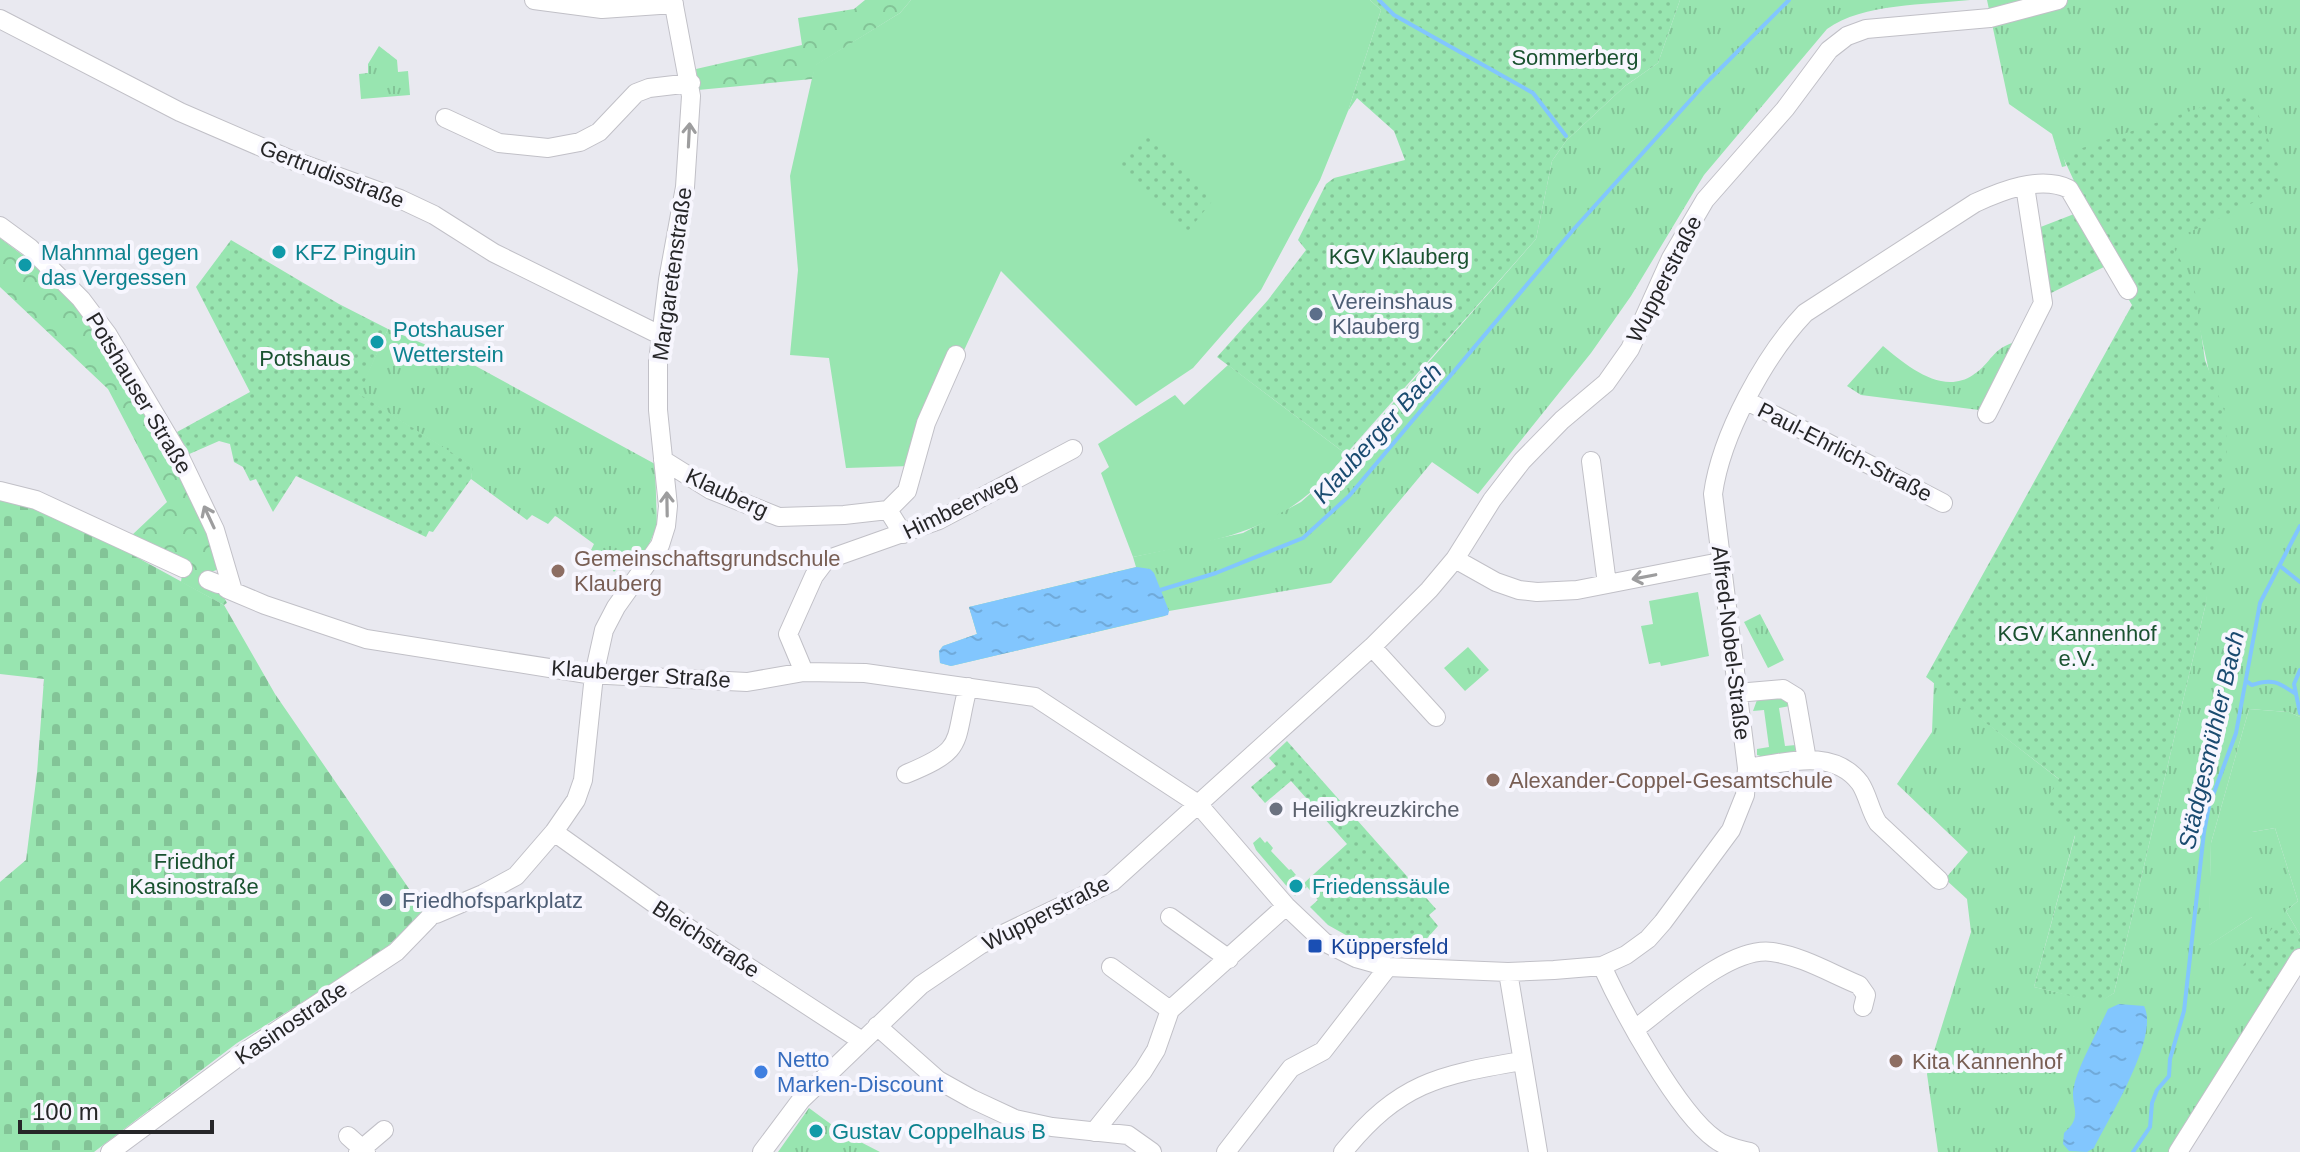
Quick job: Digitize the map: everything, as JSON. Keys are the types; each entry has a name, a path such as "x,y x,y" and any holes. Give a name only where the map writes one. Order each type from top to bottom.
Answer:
{"street":[{"path":"534,0 602,9 674,2"},
{"name":"Wupperstraße","path":"762,1152 801,1100 921,985 980,945 1112,882 1372,647 1429,590 1455,559 1492,500 1522,461 1562,420 1606,383 1630,349 1671,258 1705,200 1785,109 1829,50 1858,31 1990,18 2058,0"},
{"name":"Margaretenstraße","path":"594,675 604,630 616,607 660,545 666,526 668,506 658,410 660,335 685,187 691,90 674,2"},
{"name":"Gertrudisstraße","path":"0,19 180,112 289,159 400,199 434,215 494,253 660,335"},
{"path":"445,118 499,143 548,148 580,142 599,132 636,93 649,88 691,90"},
{"name":"Alfred-Nobel-Straße","path":"1198,804 1286,906 1324,942 1356,958 1388,967 1508,972 1602,966 1626,955 1648,939 1736,821 1747,786 1713,504 1720,462 1747,401 1784,335 1805,313 1975,203 1998,192 2025,186 2049,184 2069,189 2128,290"},
{"path":"1987,414 2043,303 2025,186"},
{"name":"Potshauser Straße","path":"0,226 30,248 81,299 108,335 178,453 215,530 222,586"},
{"path":"903,534 888,510 907,491 926,423 956,355"},
{"name":"Paul-Ehrlich-Straße","path":"1747,401 1943,503"},
{"name":"Himbeerweg","path":"804,672 788,634 819,567 833,556 939,520 1073,449"},
{"name":"Klauberg","path":"663,460 711,490 779,517 888,510"},
{"path":"1591,461 1607,584"},
{"path":"0,491 36,500 183,568"},
{"path":"1455,559 1486,577 1519,590 1556,592 1720,562"},
{"name":"Klauberger Straße","path":"222,586 265,605 366,639 594,675 747,682 804,672 865,673 1035,697 1198,804"},
{"path":"1372,647 1436,717"},
{"name":"Kasinostraße","path":"118,1150 249,1049 396,952 432,916 516,876 554,832 579,792 594,675"},
{"path":"906,774 950,752 961,728 968,687"},
{"path":"1737,693 1783,689 1796,697 1807,760"},
{"path":"1747,768 1807,760 1830,761 1854,777 1861,785 1878,823 1939,880"},
{"name":"Bleichstraße","path":"554,832 653,904 862,1041"},
{"path":"1094,1132 1143,1071 1156,1050 1170,1010 1286,906"},
{"path":"1170,917 1229,959"},
{"path":"1635,1029 1728,962 1744,955 1764,952 1784,955 1859,985 1866,995 1863,1007"},
{"path":"2178,1152 2300,958"},
{"path":"1602,966 1635,1029 1697,1123 1723,1144 1750,1152"},
{"path":"1111,967 1170,1010"},
{"path":"1226,1152 1291,1068 1323,1051 1388,967"},
{"path":"1508,972 1538,1152"},
{"path":"877,1026 938,1080 1015,1119 1052,1127 1128,1135 1152,1152"},
{"path":"1343,1152 1379,1113 1420,1086 1461,1071 1522,1061"},
{"path":"358,1147 384,1130"}],"green space":[{"path":"865,0 911,0 900,13 816,65 812,79 698,90 696,69 802,45 798,18 854,9"},
{"path":"911,0 1370,0 1381,10 1348,111 1320,180 1261,290 1193,368 1136,406 1001,271 910,466 846,468 829,358 790,355 798,270 790,176 815,65 900,13"},
{"name":"KGV Klauberg","path":"1370,0 1680,0 1658,63 1625,86 1566,141 1552,161 1536,239 1346,454 1217,357 1268,300 1306,250 1298,240 1326,184 1334,178 1405,160 1394,131 1357,98 1348,111 1381,10"},
{"path":"1680,0 1970,0 1876,10 1842,20 1827,29 1704,175 1631,296 1591,353 1478,494 1432,462 1331,583 1169,611 1165,616 951,666 940,663 939,651 943,646 977,634 969,607 1136,567 1133,557 1243,533 1301,502 1326,480 1536,239 1552,161 1566,141 1625,86 1658,63"},
{"path":"1987,0 2300,0 2300,717 2289,712 2249,709 2211,843 2209,945 2252,917 2252,832 2275,828 2298,901 2286,911 2267,998 2172,1152 1938,1152 1927,1074 1971,932 1967,899 1945,879 1968,852 1897,784 1932,732 1934,682 2060,780 2075,835 2034,987 2099,1002 2114,993 2206,603 2211,381 2200,330 2151,249 2287,186 2063,155 2066,166 2062,167 2052,134 2009,104"},
{"path":"379,46 397,60 398,72 408,71 410,95 361,99 359,74 368,73 368,64"},
{"name":"KGV Kannenhof e.V.","path":"2249,91 2287,187 2170,241 2194,285 2205,360 2225,413 2227,450 2206,603 2114,993 2099,1003 2034,987 2075,836 2042,806 2059,779 1926,677 2132,305 2108,265 2047,295 2038,228 2087,209 2062,155"},
{"path":"1147,136 1213,200 1185,235 1117,167"},
{"path":"0,238 67,294 102,334 120,362 203,523 219,569 211,572 227,603 224,605 181,582 182,574 131,536 167,502 108,389 0,287"},
{"name":"Potshaus","path":"231,240 339,304 388,329 359,394 473,466 471,479 433,532 429,531 426,537 296,476 273,512 256,479 250,481 243,467 234,462 230,444 219,441 187,455 177,432 250,392 196,287"},
{"path":"388,329 472,364 655,464 657,526 643,558 634,553 614,572 603,554 591,550 594,544 557,517 548,524 532,515 527,520 471,479 472,466 358,394"},
{"path":"2018,341 1979,410 1861,395 1847,386 1883,346 1925,376 1949,382 1973,375 2002,348"},
{"path":"1228,365 1346,454 1300,501 1276,517 1224,537 1133,557 1101,473 1109,467 1098,444 1175,395 1184,405"},
{"name":"Friedhof Kasinostraße","path":"0,496 12,498 120,548 224,605 275,694 425,912 378,955 237,1043 94,1152 0,1152 0,882 26,860 44,679 0,674"},
{"path":"1698,592 1709,656 1661,666 1660,662 1649,664 1641,626 1653,624 1649,601"},
{"path":"1760,614 1784,660 1768,668 1744,622"},
{"path":"1468,647 1489,670 1465,691 1444,668"},
{"path":"1783,697 1790,706 1779,708 1785,746 1796,745 1796,750 1777,758 1757,755 1757,749 1769,747 1764,710 1753,711 1757,700"},
{"path":"2249,709 2289,712 2300,717 2300,935 2286,911 2298,901 2275,828 2252,832 2252,917 2208,946 2211,843"},
{"path":"1287,741 1436,909 1429,915 1438,926 1414,953 1360,943 1328,925 1310,907 1318,900 1304,883 1347,844 1291,781 1265,803 1251,787 1276,766 1269,758"},
{"path":"1260,837 1265,843 1267,841 1273,848 1271,851 1291,869 1297,880 1299,878 1307,887 1295,896 1256,850 1253,843"},
{"path":"2286,911 2300,935 2300,953 2267,998 2241,968"},
{"path":"809,1108 843,1133 880,1152 778,1152"}],"water":[{"path":"1137,567 1150,569 1154,573 1168,615 951,666 940,663 939,651 943,646 977,634 969,607"},
{"path":"2119,1004 2144,1006 2147,1019 2139,1056 2094,1148 2087,1152 2069,1151 2063,1144 2064,1133 2074,1121 2076,1077 2108,1009"}],"waterway":[{"path":"1379,0 1394,15 1533,93 1566,136"},
{"name":"Klauberger Bach","path":"1157,591 1216,573 1303,538 1349,496 1573,230 1705,84 1789,0"},
{"name":"Städgesmühler Bach","path":"2133,1152 2150,1127 2152,1103 2157,1090 2169,1076 2170,1059 2184,1011 2209,806 2236,733 2260,603 2300,526"},
{"path":"2280,566 2300,582"},
{"path":"2300,670 2294,684 2300,713"},
{"path":"2246,681 2252,685 2275,682 2296,694"}],"place":[{"name":"KFZ Pinguin","path":"279,252"},
{"name":"Mahnmal gegen das Vergessen","path":"25,265"},
{"name":"Vereinshaus Klauberg","path":"1316,314"},
{"name":"Potshauser Wetterstein","path":"377,342"},
{"name":"Gemeinschaftsgrundschule Klauberg","path":"558,571"},
{"name":"Alexander-Coppel-Gesamtschule","path":"1493,780"},
{"name":"Heiligkreuzkirche","path":"1276,809"},
{"name":"Friedenssäule","path":"1296,886"},
{"name":"Friedhofsparkplatz","path":"386,900"},
{"name":"Küppersfeld","path":"1315,946"},
{"name":"Kita Kannenhof","path":"1896,1061"},
{"name":"Netto Marken-Discount","path":"761,1072"},
{"name":"Gustav Coppelhaus B","path":"816,1131"}],"park label":[{"name":"Sommerberg","path":"1575,57"}]}
